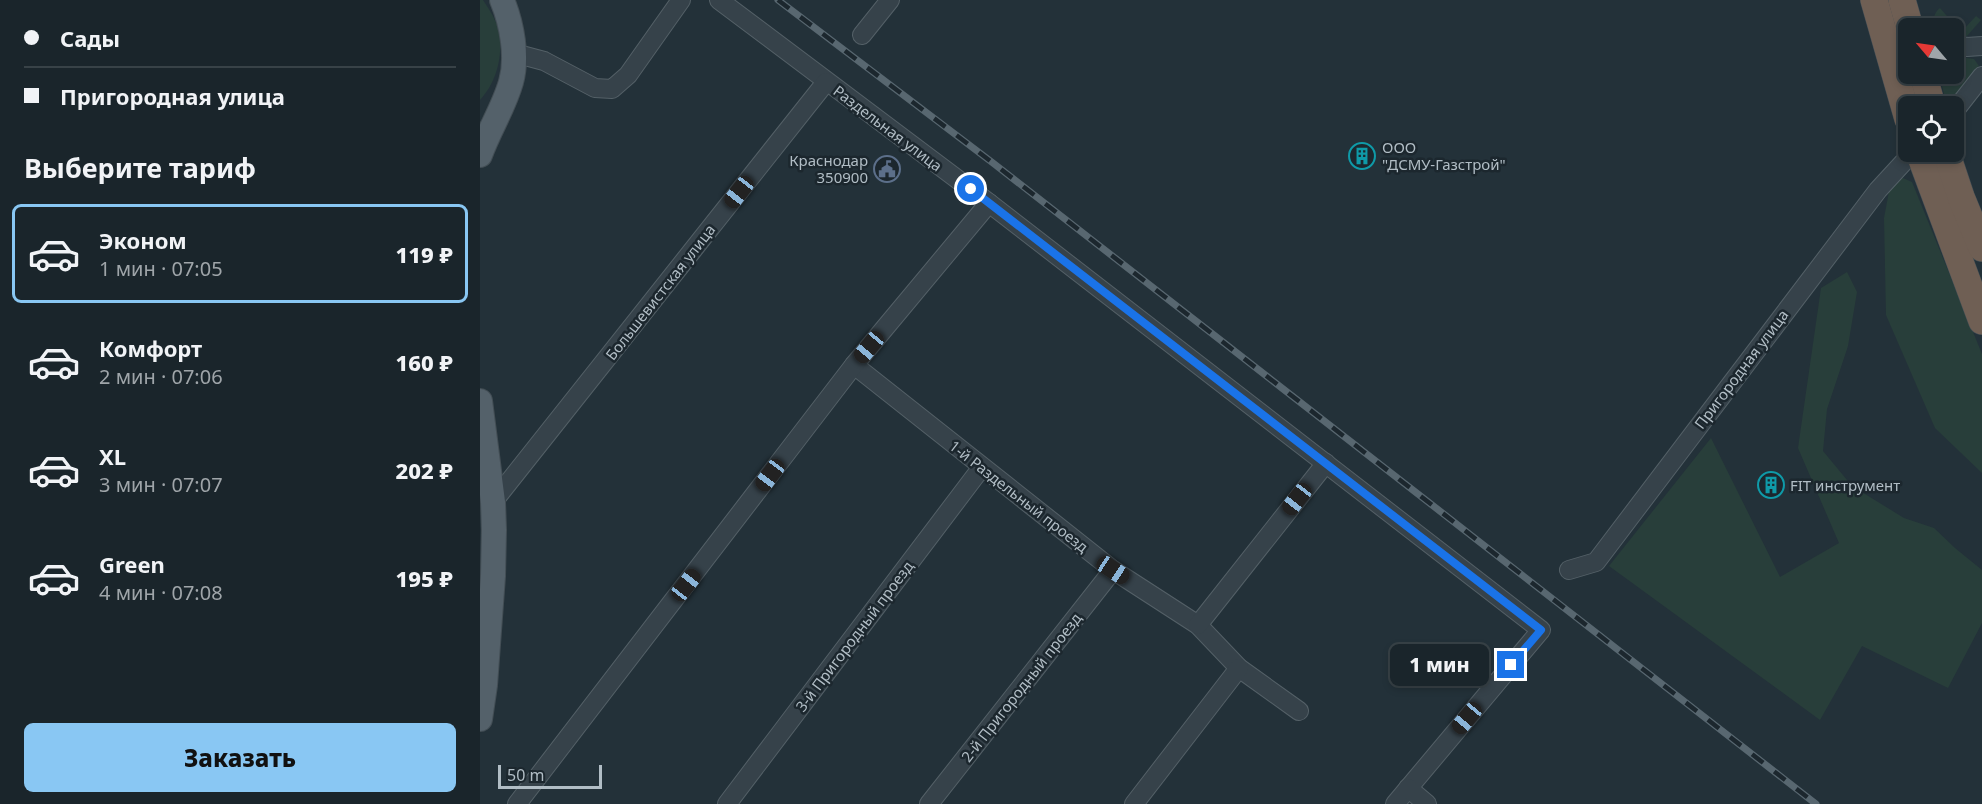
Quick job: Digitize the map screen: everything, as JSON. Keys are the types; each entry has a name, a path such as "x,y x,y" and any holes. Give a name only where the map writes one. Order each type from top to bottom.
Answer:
{"highway":[{"path":"1874,0 1901,96"},
{"path":"1925,162 1982,321"},
{"path":"1929,162 1961,197 1982,248"}],"main road":[{"path":"480,155 507,92 513,71 514,53 510,27 502,0"},
{"path":"480,117 507,92"},
{"path":"480,401 493,502 493,576 485,685 480,719"}],"street":[{"path":"514,53 544,62 595,88 612,89 628,75 681,0"},
{"name":"Раздельная улица","path":"719,0 989,203 1541,630 1408,788"},
{"path":"862,35 890,0"},
{"path":"1964,45 1982,46"},
{"path":"1964,99 1982,76"},
{"name":"Большевистская улица","path":"493,502 826,82"},
{"path":"1964,116 1982,94"},
{"name":"Пригородная улица","path":"1569,570 1596,562 1878,190 1912,162"},
{"path":"517,804 854,365 989,203"},
{"name":"1-й Раздельный проезд","path":"854,365 1113,570 1198,625 1239,668 1299,711"},
{"path":"1198,625 1326,463"},
{"name":"3-й Пригородный проезд","path":"727,804 982,467"},
{"name":"2-й Пригородный проезд","path":"929,804 1113,570"},
{"path":"1134,804 1239,668"},
{"path":"1395,804 1408,788 1427,804"}],"green space":[{"path":"480,0 483,0 496,22 500,55 491,84 480,100"},
{"path":"1940,8 1949,18 1934,18"},
{"path":"1976,16 1981,20 1964,36 1964,29"},
{"path":"1964,58 1974,59 1979,66 1958,96 1944,94 1942,84 1964,84"},
{"path":"1903,178 1912,182 1982,354 1982,473 1935,428 1886,315 1884,218 1890,186"},
{"path":"1847,272 1857,292 1848,346 1827,409 1823,451 1852,486 1904,518 1934,528 1982,570 1982,623 1948,688 1862,646 1820,720 1609,566 1711,438 1780,577 1839,543 1798,448 1821,288"}],"railway":[{"path":"778,0 993,163 1816,804"}],"place":[{"name":"ООО \"ДСМУ-Газстрой\"","path":"1362,156"},
{"name":"Краснодар 350900","path":"887,169"},
{"name":"FIT инструмент","path":"1771,485"}],"route":[{"path":"971,189 1541,630 1511,665"}]}
